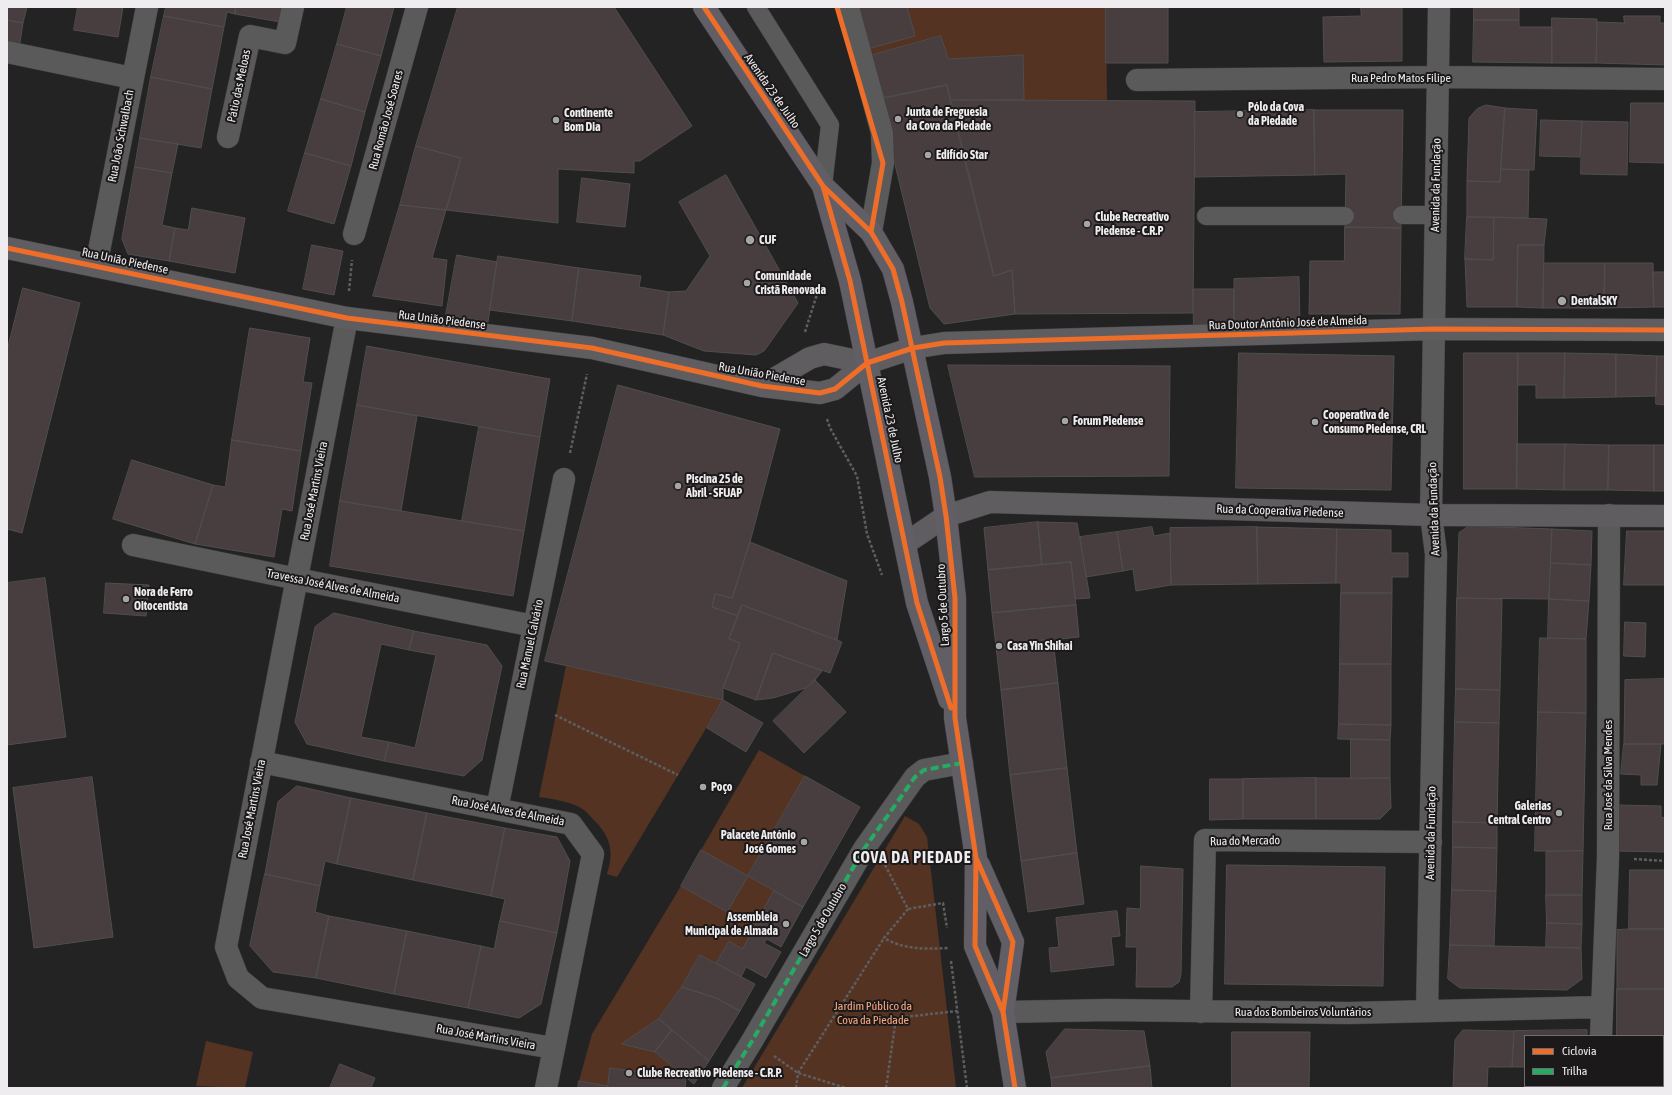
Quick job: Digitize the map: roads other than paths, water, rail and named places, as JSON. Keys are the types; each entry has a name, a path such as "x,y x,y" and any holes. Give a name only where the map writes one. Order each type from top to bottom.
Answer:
{"main road":[{"name":"Avenida 23 de Julho","path":"704,7 823,186 871,232 892,269 913,348 946,516"},
{"name":"Avenida 23 de Julho","path":"823,186 850,281 906,543"},
{"name":"Largo 5 de Outubro","path":"946,516 955,598 954,718"},
{"name":"Largo 5 de Outubro","path":"906,543 918,603 954,718 976,858 975,946 1004,1012 1015,1088"},
{"name":"Largo 5 de Outubro","path":"976,858 1013,942 1004,1012"}],"street":[{"name":"Rua João Schwalbach","path":"96,266 147,7"},
{"name":"Pátio das Meloas","path":"228,137 250,36 285,43 293,7"},
{"name":"Rua Romão José Soares","path":"354,234 417,7"},
{"path":"848,7 882,133 883,163 871,232"},
{"name":"Avenida da Fundação","path":"1427,1011 1436,554 1431,515 1439,7"},
{"path":"16,54 132,78"},
{"name":"Rua Pedro Matos Filipe","path":"1137,80 1438,77 1665,79"},
{"name":"Rua União Piedense","path":"7,248 347,318 592,348 762,386 820,393 835,389 867,363"},
{"name":"Rua José Martins Vieira","path":"347,318 226,947 238,978 262,998 553,1048"},
{"name":"Rua Doutor António José de Almeida","path":"867,363 913,348 952,343 1434,329 1665,330"},
{"name":"Rua União Piedense","path":"762,386 810,358 824,354 867,363"},
{"name":"Rua Manuel Calvário","path":"496,809 564,479"},
{"name":"Rua da Cooperativa Piedense","path":"906,543 946,516 990,502 1431,515 1665,516"},
{"name":"Rua José da Silva Mendes","path":"1601,1035 1608,858 1609,515"},
{"name":"Travessa José Alves de Almeida","path":"133,544 297,579 534,626"},
{"name":"Rua José Alves de Almeida","path":"261,762 571,824 593,854 546,1088"},
{"name":"Largo 5 de Outubro","path":"723,1088 864,849 915,777 924,770 962,762"},
{"name":"Rua do Mercado","path":"1202,1012 1205,840 1431,842"},
{"name":"Rua dos Bombeiros Voluntários","path":"1004,1012 1109,1010 1202,1012 1427,1011 1602,1007"}],"lane":[{"path":"756,7 830,125 823,186"},
{"path":"1402,215 1436,215"},
{"path":"1206,216 1345,216"}],"place":[{"name":"Pólo da Cova da Piedade","path":"1240,114"},
{"name":"Junta de Freguesia da Cova da Piedade","path":"898,119"},
{"name":"Continente Bom Dia","path":"556,120"},
{"name":"Edifício Star","path":"928,155"},
{"name":"Clube Recreativo Piedense - C.R.P","path":"1087,224"},
{"name":"CUF","path":"750,240"},
{"name":"Comunidade Cristã Renovada","path":"747,283"},
{"name":"DentalSKY","path":"1562,301"},
{"name":"Forum Piedense","path":"1065,421"},
{"name":"Cooperativa de Consumo Piedense, CRL","path":"1315,422"},
{"name":"Piscina 25 de Abril - SFUAP","path":"678,486"},
{"name":"Nora de Ferro Oitocentista","path":"126,599"},
{"name":"Casa Yin Shihai","path":"999,646"},
{"name":"Poço","path":"703,787"},
{"name":"Galerias Central Centro","path":"1559,813"},
{"name":"Palacete António José Gomes","path":"804,842"},
{"name":"Assembleia Municipal de Almada","path":"786,924"},
{"name":"Clube Recreativo Piedense - C.R.P.","path":"629,1073"}],"district":[{"name":"COVA DA PIEDADE","path":"912,858"}],"park label":[{"name":"Jardim Público da Cova da Piedade","path":"873,1013"}]}
